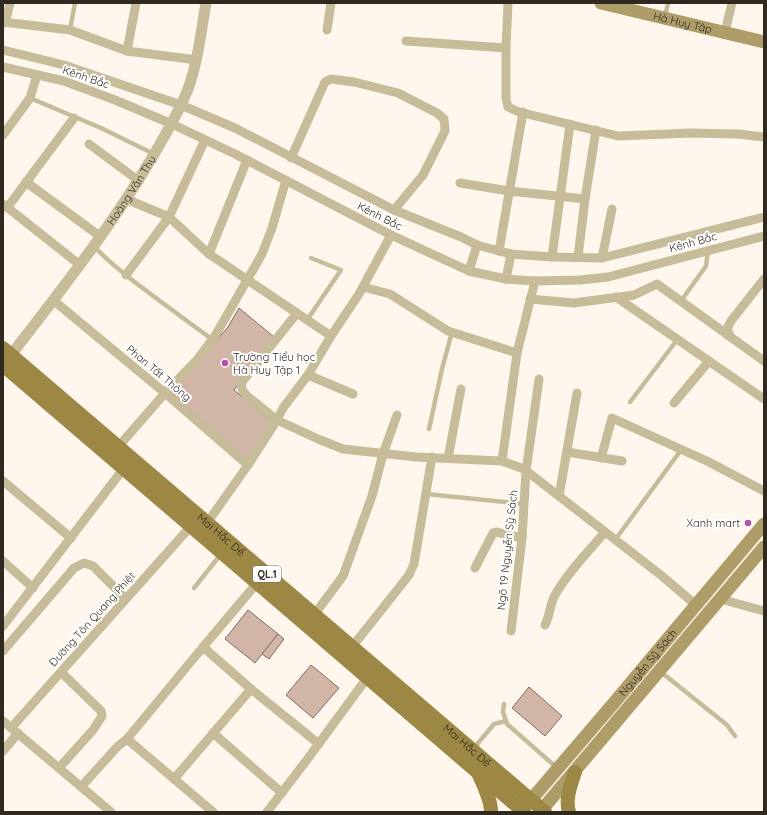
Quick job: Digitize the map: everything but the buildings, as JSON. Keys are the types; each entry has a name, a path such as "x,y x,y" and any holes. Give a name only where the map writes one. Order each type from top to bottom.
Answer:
{"main road":[{"name":"Hà Huy Tập","path":"601,3 764,42"},
{"name":"Mai Hắc Đế","path":"6,356 76,418 124,468 478,773 524,808"},
{"name":"Mai Hắc Đế","path":"76,418 118,447 472,750 524,808"},
{"name":"Nguyễn Sỹ Sách","path":"524,808 696,605 762,532"},
{"name":"Nguyễn Sỹ Sách","path":"542,811 764,547"},
{"path":"670,637 682,645"},
{"path":"613,704 624,714"},
{"path":"569,812 567,807 568,794 575,772"},
{"path":"478,773 486,791 491,812"},
{"name":"QL.1","path":"524,808 542,811"}],"street":[{"path":"10,3 4,23 70,30 127,51 197,60"},
{"path":"127,51 136,3"},
{"name":"Hoàng Văn Thụ","path":"6,356 53,300 101,237 139,180 172,124 188,88 197,60 206,3"},
{"path":"326,3 330,3 327,30"},
{"path":"508,3 506,48 506,99 508,106 523,112 618,136 637,134 730,134 764,137"},
{"path":"724,32 732,3"},
{"path":"406,41 506,48"},
{"name":"Kênh Bắc","path":"3,50 64,65 181,105 235,128 290,158 394,210 477,245 511,254 552,258 602,258 764,217"},
{"name":"Kênh Bắc","path":"3,66 64,81 115,100 172,124 247,160 391,235 469,271 506,279 535,281 580,280 608,277 764,236"},
{"path":"3,135 30,98 37,75"},
{"path":"290,158 325,82 332,79 354,82 398,93 437,113 444,119 445,131 423,175 394,210"},
{"path":"499,251 523,112"},
{"path":"74,118 26,182 5,206 80,265"},
{"path":"552,258 570,124"},
{"path":"578,257 585,199 596,130"},
{"path":"126,275 170,217 205,140"},
{"path":"89,144 139,180"},
{"path":"209,254 247,160"},
{"path":"118,447 165,393 197,360 212,340 262,254 272,228 286,180"},
{"path":"26,182 101,237"},
{"path":"460,183 509,191 585,199"},
{"path":"126,199 170,217 209,254 331,336"},
{"path":"602,258 612,209"},
{"path":"207,522 248,465 283,408 308,375 363,287 391,235"},
{"path":"469,271 477,245"},
{"path":"506,279 511,254"},
{"path":"730,336 727,329 764,279"},
{"path":"502,461 516,353 535,281"},
{"path":"530,299 574,302 634,295 657,284 764,361"},
{"path":"363,287 390,294 452,332 516,353"},
{"path":"616,297 764,399"},
{"name":"Phan Tất Thông","path":"53,300 165,393 248,465"},
{"path":"297,313 242,382 241,386 242,391 247,396 277,420 343,449 383,454 502,461 526,471 662,576 696,605"},
{"path":"674,403 709,361"},
{"path":"308,375 353,394"},
{"name":"Ngõ 19 Nguyễn Sỹ Sách","path":"511,631 522,538 526,471 539,379"},
{"path":"448,458 461,389"},
{"path":"559,496 577,393"},
{"path":"314,615 343,576 372,496 383,454 398,414"},
{"path":"601,458 612,418 709,462 764,491"},
{"path":"566,452 622,461"},
{"path":"352,647 409,575 414,564 432,457"},
{"path":"3,626 124,468"},
{"path":"3,481 71,538"},
{"name":"Đường Tôn Quang Phiệt","path":"3,751 14,730 61,672 192,526"},
{"path":"475,568 493,533 496,532 522,538"},
{"path":"545,625 554,597 570,574 605,532"},
{"path":"3,561 33,588"},
{"path":"3,651 74,568 84,563 93,566 126,599"},
{"path":"81,787 118,746 127,739 257,583"},
{"path":"720,599 764,611"},
{"path":"203,647 251,689 319,744"},
{"path":"59,768 93,730 102,716 101,711 61,672"},
{"path":"267,812 367,678"},
{"path":"174,779 251,689"},
{"path":"3,721 110,812"},
{"path":"213,733 282,793"},
{"path":"127,739 213,812"}],"lane":[{"path":"70,30 75,3"},
{"path":"665,18 668,3"},
{"path":"30,98 74,118 101,128 154,154"},
{"path":"94,246 103,256 126,275 212,340"},
{"path":"681,301 706,266 708,250"},
{"path":"307,320 341,270 311,258"},
{"path":"429,429 452,332"},
{"path":"630,402 677,340"},
{"path":"615,540 681,450"},
{"path":"426,494 524,504"},
{"path":"194,588 222,553"},
{"path":"660,671 727,725 735,736"},
{"path":"504,704 503,712 507,724 558,768"},
{"path":"472,750 494,724 506,721"}],"place":[{"name":"Trường Tiểu học Hà Huy Tập 1","path":"225,363"},
{"name":"Xanh mart","path":"748,523"}]}
